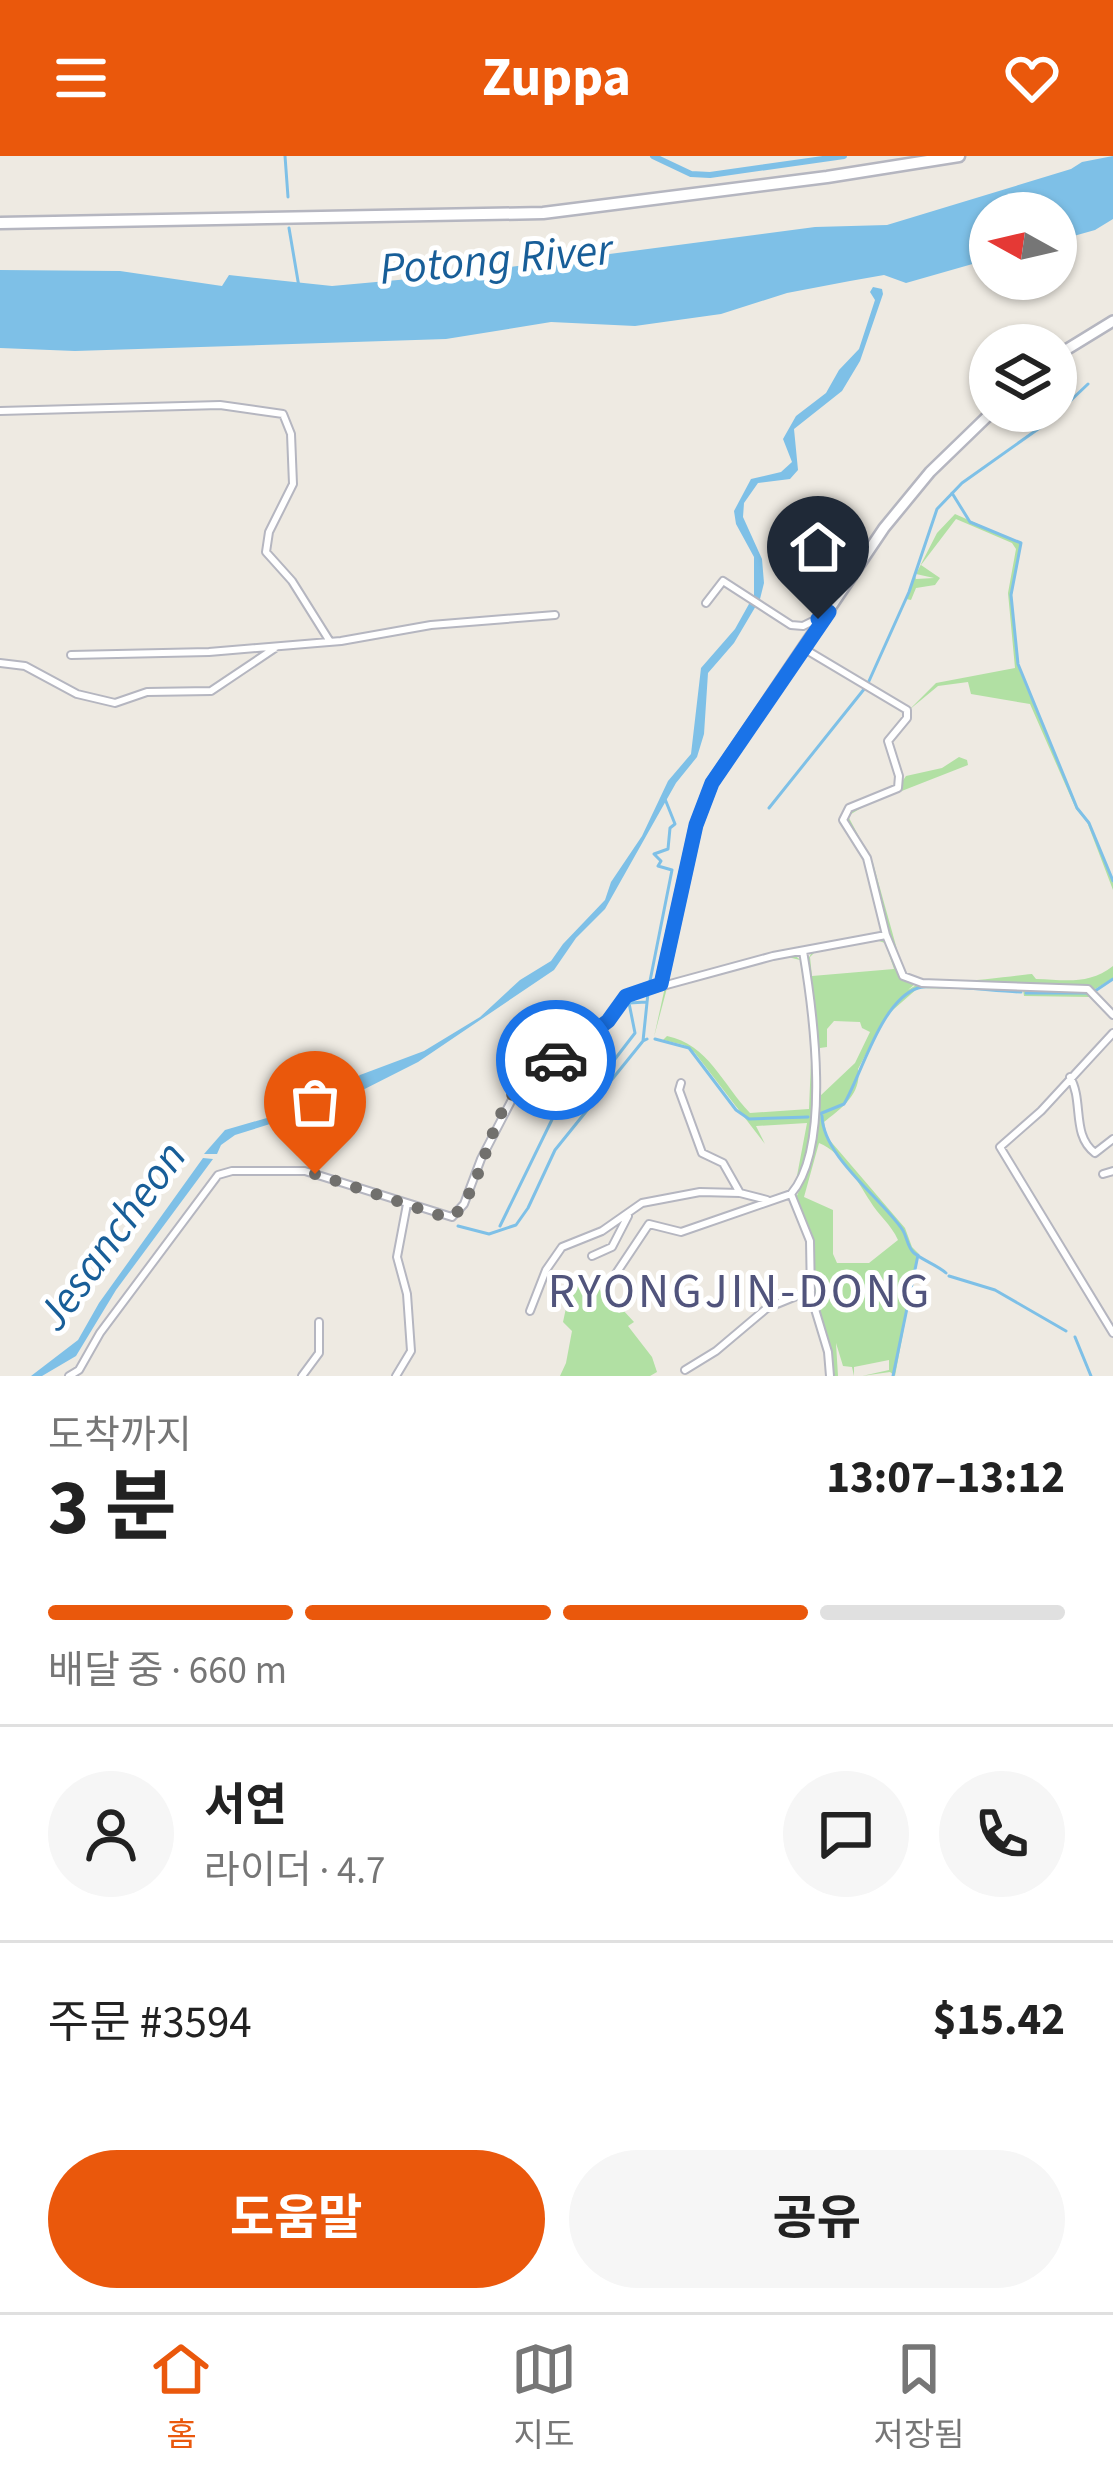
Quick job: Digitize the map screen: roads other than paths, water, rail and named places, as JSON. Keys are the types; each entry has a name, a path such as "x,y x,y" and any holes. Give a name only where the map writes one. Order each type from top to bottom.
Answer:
{"main road":[{"path":"0,223 543,213 959,156"}],"street":[{"path":"1077,343 1113,321"},
{"path":"0,411 220,405 283,414 291,434 293,484 268,532 266,552 292,580 329,640"},
{"path":"661,984 696,825 712,783 896,514 971,432"},
{"path":"706,603 723,581 794,626 814,622 829,612"},
{"path":"71,655 278,646 346,640 440,623 555,615"},
{"path":"0,663 26,666 77,694 116,703 147,692 211,691 278,646"},
{"path":"803,648 907,710 907,718 887,741 898,788 849,808 843,816 867,858 899,970 910,981 1088,989 1113,1015"},
{"path":"70,1376 79,1370 100,1333 205,1189 225,1172 304,1171 445,1216 457,1215 520,1084 598,1029 626,996 661,984 886,935"},
{"path":"614,1278 649,1224 681,1232 790,1194 800,1183 816,1084 816,1043 803,951"},
{"path":"1113,1033 1041,1111 1000,1147 1113,1333"},
{"path":"1070,1077 1078,1095 1085,1146 1095,1154 1113,1139"},
{"path":"681,1083 702,1153 723,1163 740,1193"},
{"path":"1103,1174 1113,1171"},
{"path":"530,1311 538,1286 562,1247 602,1231 643,1203 686,1193 740,1193 770,1201"},
{"path":"790,1194 810,1241 811,1290 830,1376"},
{"path":"396,1376 411,1351 397,1256 407,1204"},
{"path":"592,1256 611,1246 631,1212"},
{"path":"686,1370 716,1352 767,1308 811,1290"},
{"path":"302,1376 319,1353 319,1322"}],"water":[{"path":"1113,156 1113,219 1095,230 1077,235 1077,192 995,192 1071,169"},
{"path":"969,200 969,265 906,283 884,275 787,293 721,314 635,326 551,322 446,339 75,351 0,348 0,270 120,271 222,286 229,275 332,286 815,227 887,225"},
{"path":"873,287 883,294 860,361 842,391 794,429 798,470 790,479 758,483 744,503 743,517 762,559 760,599 734,643 708,673 704,734 697,757 676,783 605,909 576,938 554,970 418,1062 337,1103 235,1135 217,1154 204,1154 225,1130 322,1102 360,1075 424,1051 480,1017 520,980 551,961 605,900 668,781 691,754 701,668 735,629 754,595 754,557 734,511 751,479 781,472 792,462 783,439 796,416 826,393 859,349 875,300 870,292"},
{"path":"203,1158 213,1159 116,1290 76,1356 42,1376 31,1376 78,1340 99,1303"}],"waterway":[{"path":"285,156 288,197"},
{"path":"653,156 691,174 710,175 844,156"},
{"path":"289,228 299,287"},
{"path":"869,681 909,592 937,509 962,483 1048,422 1088,384"},
{"path":"952,493 970,522 1021,543 1011,595 1018,664 1077,808 1089,823 1113,881"},
{"path":"769,808 865,688"},
{"path":"649,986 672,870 658,866 661,861 654,854 668,849 670,828 675,824 665,799"},
{"path":"1095,991 1113,979"},
{"path":"817,1115 844,1104 883,1022 905,995 927,987 1021,992"},
{"path":"647,1039 643,1041 648,993"},
{"path":"1026,993 1087,993"},
{"path":"500,1226 564,1095 615,1059 635,1033 629,1003 646,1002"},
{"path":"655,1039 689,1048 736,1110 749,1119 808,1117"},
{"path":"458,1226 489,1234 516,1225 555,1150 643,1041"},
{"path":"822,1116 832,1146 902,1229 912,1251 946,1273"},
{"path":"893,1376 918,1255"},
{"path":"949,1276 995,1290 1066,1331"},
{"path":"1075,1337 1091,1376"}],"district":[{"name":"RYONGJIN-DONG","path":"740,1292"}],"water label":[{"name":"Potong River","path":"496,260"},
{"name":"Jesancheon","path":"112,1236"}]}
